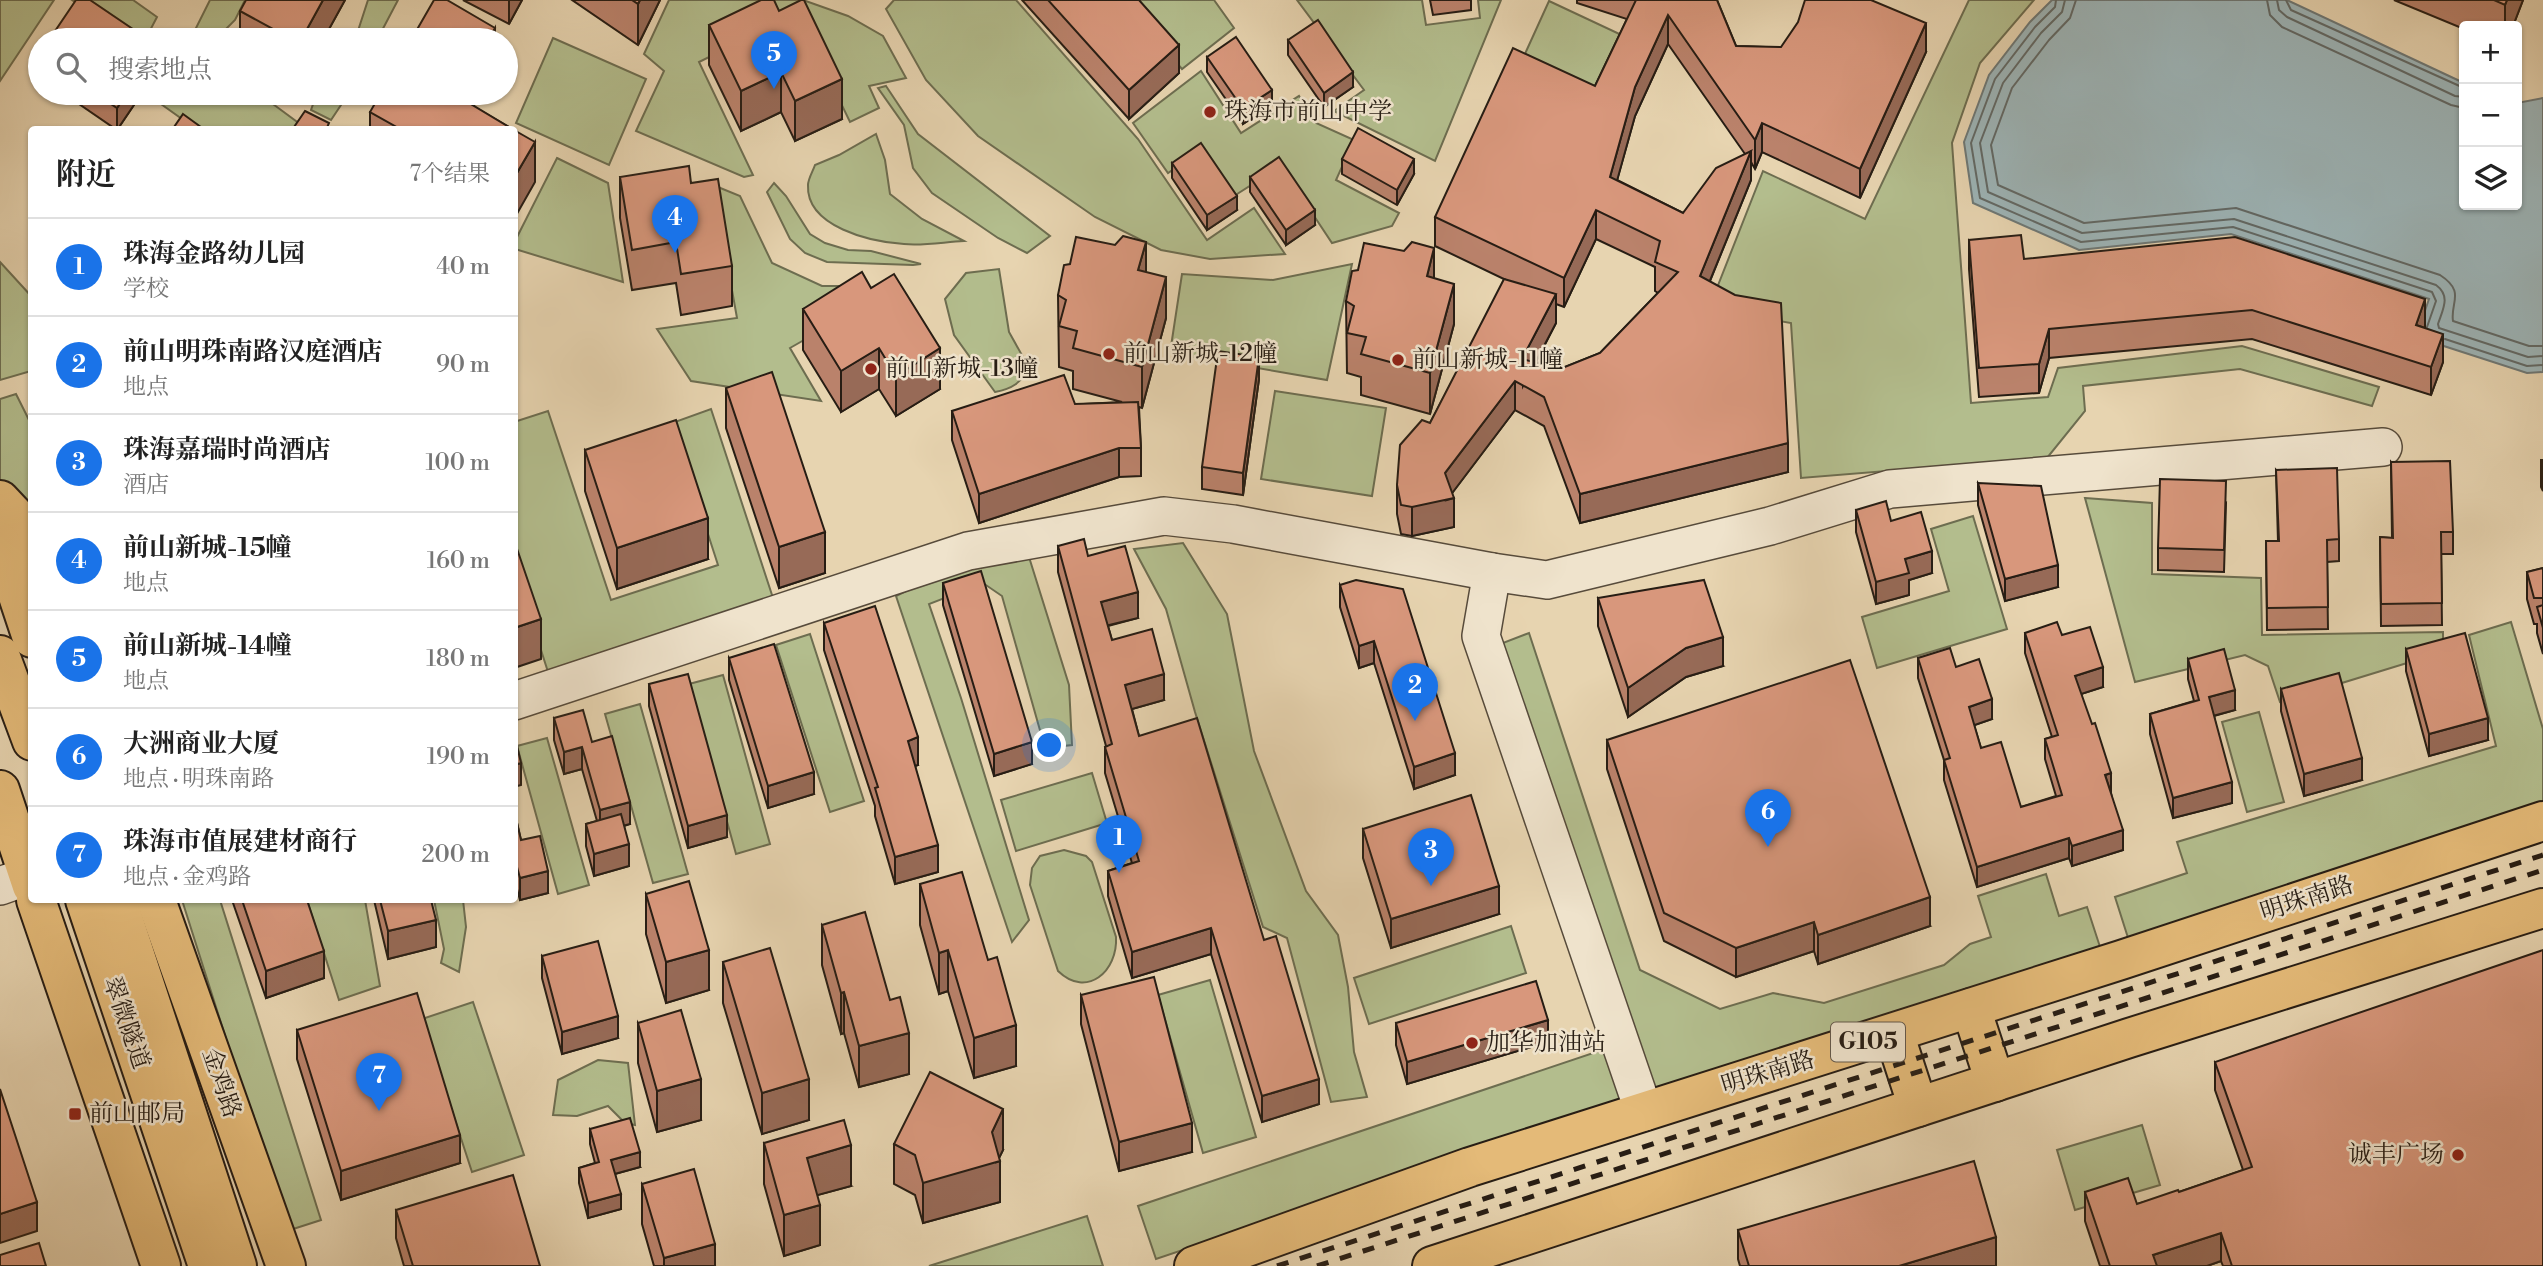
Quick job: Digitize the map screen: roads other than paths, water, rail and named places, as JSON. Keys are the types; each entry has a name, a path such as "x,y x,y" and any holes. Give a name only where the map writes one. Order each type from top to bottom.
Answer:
{"main road":[{"path":"0,500 16,517 28,542"},
{"path":"0,542 28,626"},
{"path":"0,655 28,730"},
{"path":"0,790 24,887"},
{"name":"明珠南路","path":"1194,1266 1470,1167 1894,1034 2543,821"},
{"path":"30,903 161,1266"},
{"name":"翠微隧道","path":"86,903 208,1266"},
{"name":"翠微隧道","path":"118,903 237,1266"},
{"name":"金鸡路","path":"157,903 286,1266"},
{"path":"1432,1266 1918,1107 2543,908"},
{"path":"1971,1008 1996,1082"},
{"path":"1894,1034 1918,1107"}],"street":[{"path":"518,700 968,551 1164,516 1233,524 1547,580 1770,526 1890,489 2384,447"},
{"path":"1492,572 1481,636 1644,1112"}],"water":[{"path":"2052,0 2287,0 2459,81 2459,210 2522,210 2522,102 2543,98 2543,372 2527,373 2416,337 2429,299 2231,234 2079,250 1973,203 1964,142 1989,75 2030,22"}],"railway":[{"path":"1277,1266 2543,855"},
{"path":"1317,1266 2543,870"}],"place":[{"name":"前山新城-14幢","path":"774,89"},
{"name":"珠海市前山中学","path":"1210,112"},
{"name":"前山新城-15幢","path":"675,253"},
{"name":"前山新城-12幢","path":"1109,354"},
{"name":"前山新城-11幢","path":"1398,360"},
{"name":"前山新城-13幢","path":"871,369"},
{"name":"前山明珠南路汉庭酒店","path":"1415,721"},
{"name":"大洲商业大厦","path":"1768,847"},
{"name":"珠海金路幼儿园","path":"1119,873"},
{"name":"珠海嘉瑞时尚酒店","path":"1431,886"},
{"name":"加华加油站","path":"1472,1043"},
{"name":"珠海市值展建材商行","path":"379,1111"},
{"name":"前山邮局","path":"75,1114"},
{"name":"诚丰广场","path":"2458,1155"}]}
